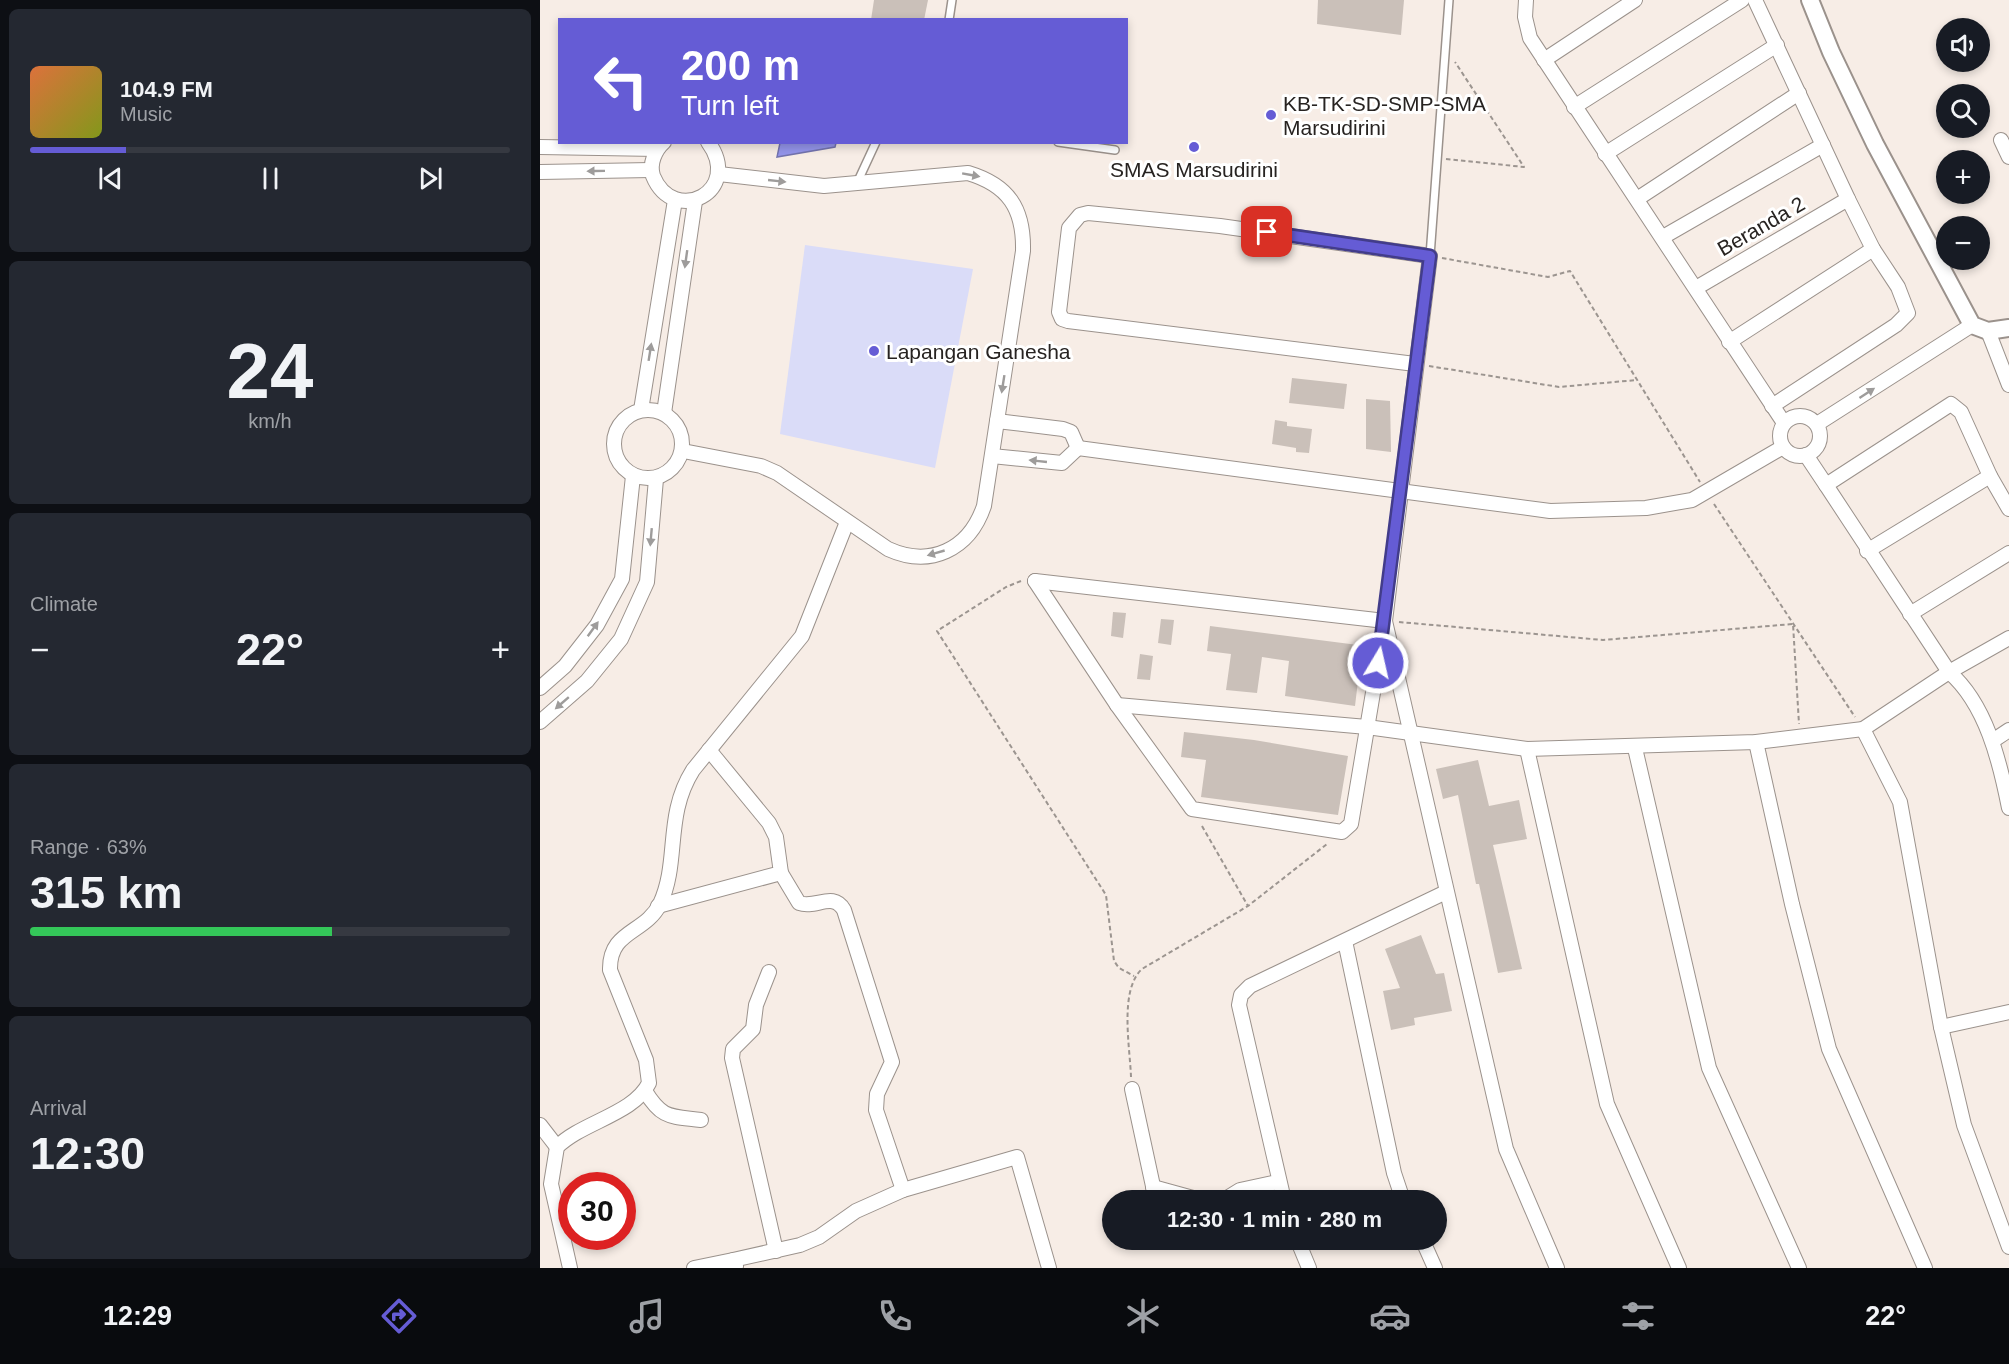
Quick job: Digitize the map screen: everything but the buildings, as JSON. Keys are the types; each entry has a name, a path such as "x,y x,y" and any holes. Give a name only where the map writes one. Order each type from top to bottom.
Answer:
{"street":[{"path":"1544,60 1635,0"},
{"path":"1575,107 1742,0"},
{"path":"1755,0 1848,199 1873,249 1898,287 1906,306 1907,316 1772,406"},
{"path":"1810,0 1831,52 1875,144 1980,328 2009,385"},
{"path":"1529,2 1526,26 1530,38 1784,423"},
{"path":"1605,154 1777,45"},
{"path":"1637,199 1799,93"},
{"path":"2001,140 2009,157"},
{"path":"540,147 660,146 651,170 659,189 675,200 695,201 711,191 719,174 718,156 709,144"},
{"path":"1663,237 1822,145"},
{"path":"540,172 651,170"},
{"path":"683,451 761,466 777,473 847,522 902,555 915,558 951,549 968,537 978,523 984,506 1023,251 1023,234 1019,214 1010,199 1000,187 987,179 968,173 824,186 719,174"},
{"name":"Beranda 2","path":"1696,288 1848,199"},
{"path":"641,410 675,200"},
{"path":"664,413 695,201"},
{"path":"1035,581 1117,705 1192,809 1342,832 1351,824 1384,621 1430,256 1220,226 1088,213 1074,220 1069,228 1059,312 1062,319 1415,364"},
{"path":"1729,342 1873,249"},
{"path":"1817,424 1980,328 2009,328"},
{"path":"1826,485 1951,404 1961,412 1990,476 2009,509"},
{"path":"641,410 664,413 675,422 682,436 683,451 678,463 668,473 656,479 633,476 622,467 615,455 613,440 623,421 641,410"},
{"path":"1801,415 1817,424 1819,443 1806,455 1793,455 1784,447 1780,435 1784,423 1801,415"},
{"path":"997,421 1063,429 1071,432 1078,448"},
{"path":"1078,448 1550,511 1647,508 1692,500 1707,494 1784,447"},
{"path":"992,456 1062,463 1078,448"},
{"path":"1806,455 1867,551 1949,672 1963,684 1994,740 2009,808"},
{"path":"540,688 565,666 597,625 622,579 633,476"},
{"path":"1867,551 1990,476"},
{"path":"540,722 587,681 621,639 647,582 656,479"},
{"path":"570,1268 545,1183 557,1147 567,1138 627,1105 645,1091 650,1072 610,970 609,956 614,945 649,917 658,906 665,889 677,801 683,786 709,750 802,636 847,522"},
{"path":"1910,614 2009,553"},
{"path":"1035,581 1384,621"},
{"path":"1384,621 1412,734 1506,1149 1557,1268"},
{"path":"1117,705 1367,727 1527,749 1635,748 1756,742 1863,729 1949,672 2009,638"},
{"path":"1863,729 1900,801 1941,1027 1969,1143 2009,1247"},
{"path":"1994,740 2009,730"},
{"path":"1756,742 1792,904 1829,1049 1925,1268"},
{"path":"1635,748 1709,1068 1799,1268"},
{"path":"1527,749 1601,1084 1617,1129 1679,1268"},
{"path":"709,750 769,823 776,837 781,873 799,903 810,905 833,900 837,901 844,910 892,1062 877,1094 876,1110 903,1190"},
{"path":"658,906 781,873"},
{"path":"1281,1190 1239,1005 1242,995 1250,987 1446,892"},
{"path":"1345,941 1394,1173 1400,1190"},
{"path":"769,972 756,1005 753,1029 733,1049 732,1058 776,1251"},
{"path":"1941,1027 2009,1012"},
{"path":"1132,1089 1153,1190"},
{"path":"645,1091 657,1110 674,1117 701,1120"},
{"path":"540,1125 557,1147"},
{"path":"694,1268 735,1264 800,1245 819,1237 856,1211 903,1190 1017,1158 1049,1268"},
{"path":"1240,1190 1278,1182"},
{"path":"1302,1250 1309,1268"},
{"path":"1427,1250 1435,1268"}],"lane":[{"path":"949,18 952,0"},
{"path":"1430,256 1449,0"},
{"path":"856,183 875,144"},
{"path":"1072,144 1115,150"}],"path":[{"path":"1437,158 1524,167 1446,48"},
{"path":"1430,256 1548,277 1570,271 1707,494 1863,729"},
{"path":"1415,364 1559,387 1637,380"},
{"path":"1035,581 1020,581 1006,587 937,631 1106,895 1114,961 1119,968 1134,976"},
{"path":"1384,621 1603,640 1793,624"},
{"path":"1793,624 1800,737"},
{"path":"1192,809 1248,906"},
{"path":"1132,1089 1128,998 1134,976 1248,906 1342,832"}],"shaded area":[{"name":"Lapangan Ganesha","path":"805,245 973,269 935,468 780,434"}],"water":[{"path":"780,144 836,144 835,147 777,157"}],"place":[{"name":"KB-TK-SD-SMP-SMA Marsudirini","path":"1271,115"},
{"name":"SMAS Marsudirini","path":"1194,147"},
{"name":"Lapangan Ganesha","path":"874,351"}],"route":[{"path":"1267,232 1430,256 1378,663"}]}
